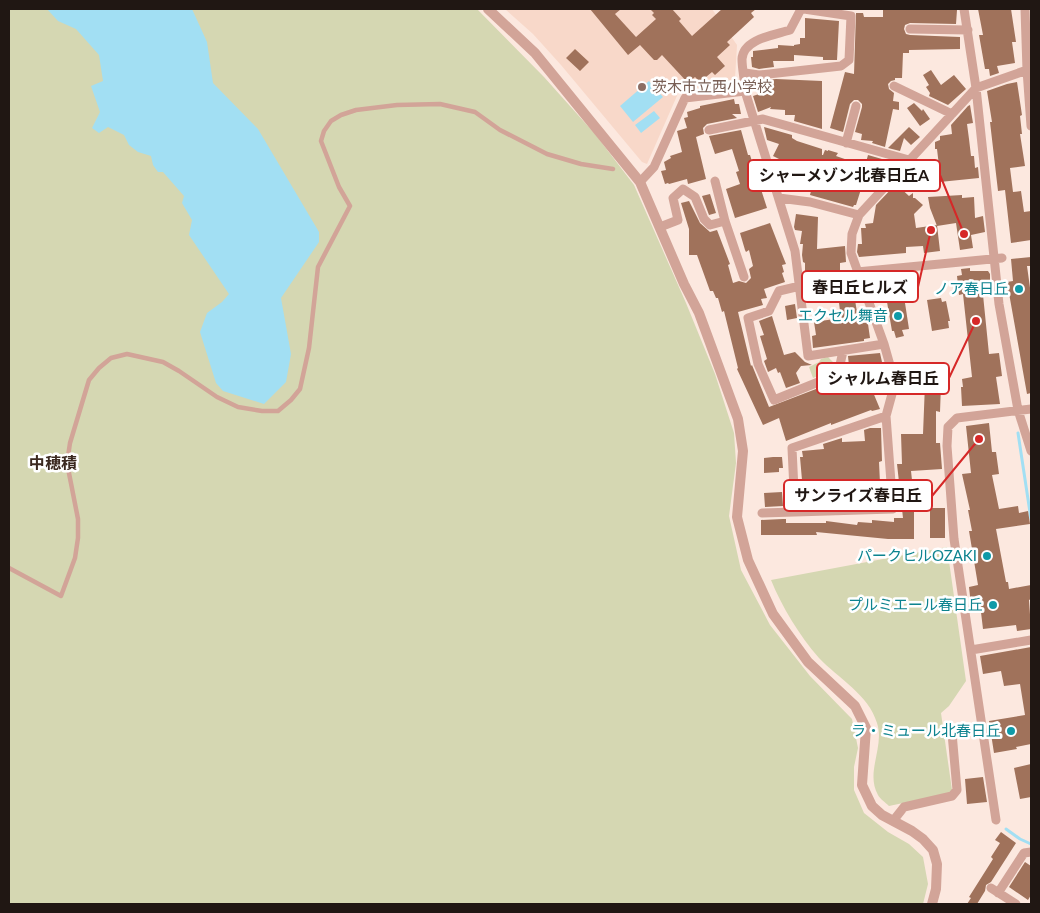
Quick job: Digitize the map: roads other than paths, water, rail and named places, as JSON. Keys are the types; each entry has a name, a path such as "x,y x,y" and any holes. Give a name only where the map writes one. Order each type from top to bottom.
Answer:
{"street":[{"path":"488,9 535,53 640,182 684,284 699,313 738,419 743,451 737,517 748,560 773,614 808,662 855,706 866,728 862,785 872,806 882,815 923,839 933,850 937,864 936,889 932,904"},
{"path":"745,73 759,75 841,66 849,60 851,16 802,9 790,30 752,43 744,51 742,60 745,73 745,91 794,251 808,356 884,344"},
{"path":"964,9 998,258 999,304 1018,410 1031,451"},
{"path":"1025,9 1029,38 1031,126"},
{"path":"910,29 968,30"},
{"path":"762,513 893,509 886,416 895,383 884,344 851,253 852,234 859,215 976,88 1029,70"},
{"path":"894,86 952,114"},
{"path":"640,182 654,166 685,98 745,91"},
{"path":"846,143 856,106"},
{"path":"709,130 763,119 909,160"},
{"path":"714,181 744,277"},
{"path":"660,227 678,220 673,198 683,188 695,197 704,219 710,225 725,221"},
{"path":"779,198 810,202 859,215"},
{"path":"857,272 998,258"},
{"path":"800,286 779,291 769,312 748,318 758,364 774,400 838,374 843,351"},
{"path":"996,820 954,539 947,446 948,427 957,418 1031,409"},
{"path":"795,511 792,448 886,416"},
{"path":"971,650 1031,640"},
{"path":"893,821 904,807 952,796 957,790 952,734 982,728"},
{"path":"1016,904 995,890 1024,853 1031,852"}],"lane":[{"path":"9,568 61,596 75,558 78,538 78,519 67,462 70,444 89,380 111,358 127,354 162,362 179,370 217,397 246,409 278,411 300,389 308,348 318,267 350,206 339,188 320,141 324,130 331,121 356,110 397,105 440,104 475,112 500,130 547,154 581,164 613,169"}],"water":[{"path":"47,9 192,9 207,42 213,83 258,129 319,232 319,242 281,298 291,354 286,382 264,404 223,391 216,383 200,332 207,313 229,294 189,235 192,220 182,203 184,196 163,172 158,172 153,165 151,156 138,152 129,145 124,135 108,127 99,133 92,128 100,112 91,86 103,81 99,55 76,29 58,21"},
{"path":"649,81 663,97 633,122 620,106"},
{"path":"654,111 660,118 641,133 635,125"}],"waterway":[{"path":"1018,433 1031,519"},
{"path":"1006,829 1031,844"}],"place":[{"name":"茨木市立西小学校","path":"642,87"},
{"name":"春日丘ヒルズ","path":"931,230"},
{"name":"シャーメゾン北春日丘A","path":"964,234"},
{"name":"ノア春日丘","path":"1019,289"},
{"name":"エクセル舞音","path":"898,316"},
{"name":"シャルム春日丘","path":"976,321"},
{"name":"サンライズ春日丘","path":"979,439"},
{"name":"パークヒルOZAKI","path":"987,556"},
{"name":"プルミエール春日丘","path":"993,605"},
{"name":"ラ・ミュール北春日丘","path":"1011,731"}],"district":[{"name":"中穂積","path":"53,463"}]}
